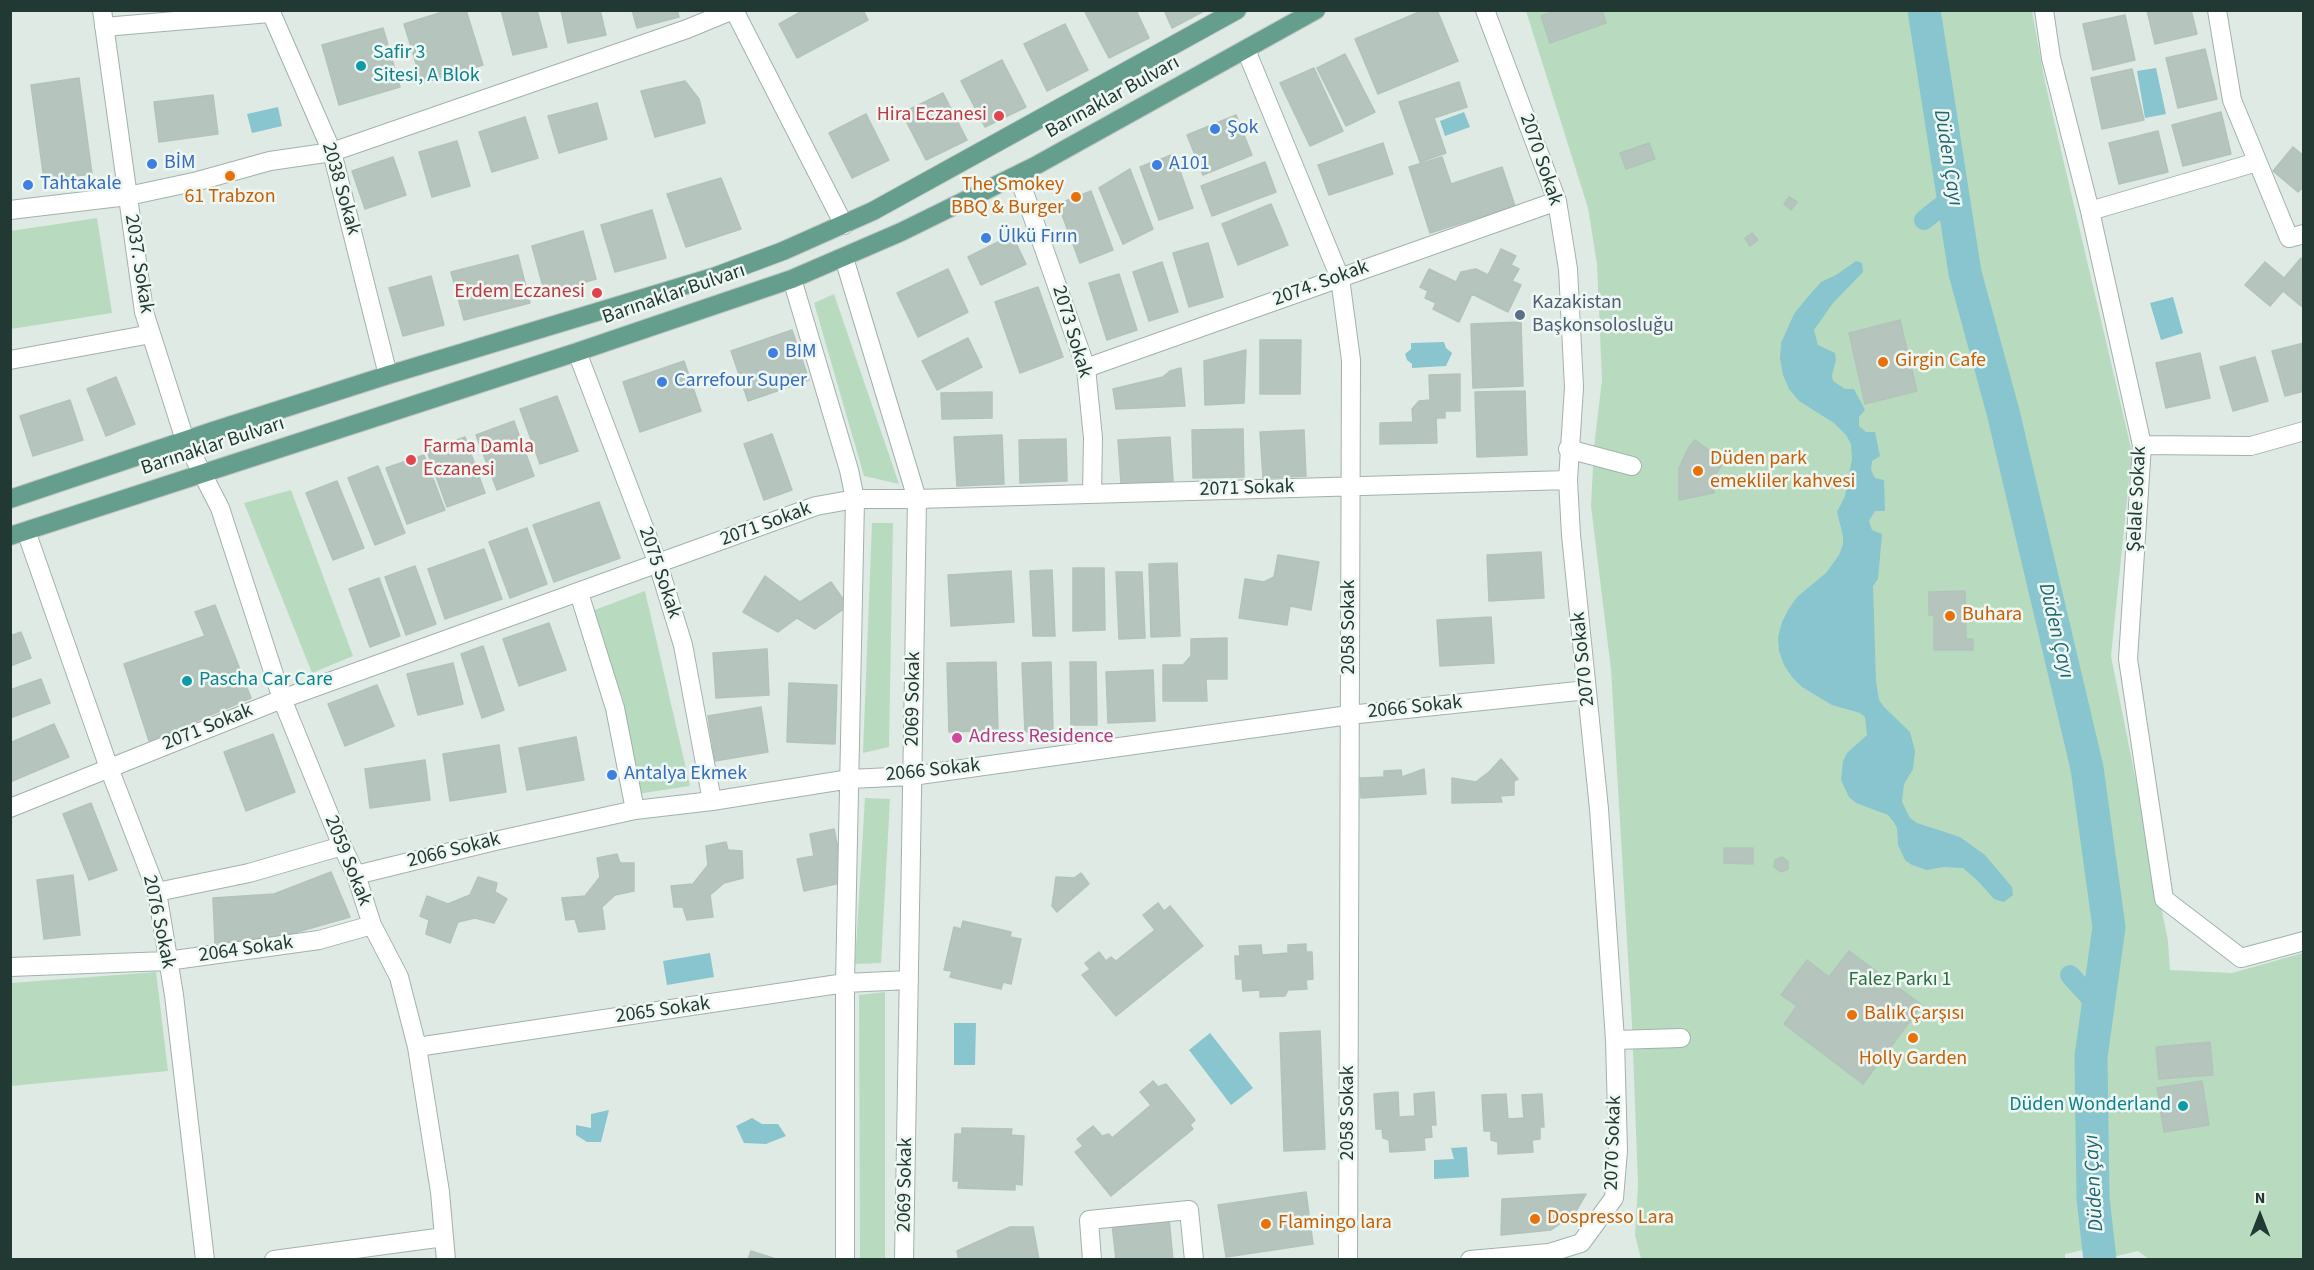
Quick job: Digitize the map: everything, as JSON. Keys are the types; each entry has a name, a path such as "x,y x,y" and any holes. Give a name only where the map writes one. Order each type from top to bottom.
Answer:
{"main road":[{"name":"Barınaklar Bulvarı","path":"11,497 388,375 716,276 783,251 844,225 1237,10"},
{"name":"Barınaklar Bulvarı","path":"18,534 577,352 792,279 844,258 1018,175 1316,10"}],"street":[{"name":"2070 Sokak","path":"1470,1260 1549,1253 1581,1243 1614,1198 1618,1151 1615,1040 1599,808 1570,535 1568,449 1574,387 1568,269 1557,201 1485,10"},
{"name":"Şelale Sokak","path":"2044,10 2051,58 2090,212 2142,445 2128,659 2164,899 2241,958 2304,941"},
{"path":"2217,10 2232,100 2289,238 2304,234"},
{"path":"10,210 128,196 198,181 270,161 332,152 733,11 844,225"},
{"path":"103,19 270,12"},
{"name":"2038 Sokak","path":"270,12 332,152 388,375"},
{"name":"2037. Sokak","path":"103,19 144,312 185,440 202,474"},
{"name":"2058 Sokak","path":"1246,50 1341,278 1352,360 1348,1260"},
{"path":"2090,212 2258,162"},
{"name":"2073 Sokak","path":"1018,175 1086,368 1093,438 1092,494"},
{"name":"2074. Sokak","path":"1086,368 1557,201"},
{"name":"2069 Sokak","path":"844,258 916,499 904,1260"},
{"path":"792,279 849,470 855,499 845,983 845,1260"},
{"path":"10,360 151,334"},
{"name":"2075 Sokak","path":"577,352 658,564 683,645 712,801"},
{"path":"2142,445 2251,446 2304,431"},
{"path":"1568,449 1632,466"},
{"name":"2059 Sokak","path":"202,474 220,508 282,699 356,875 372,925 399,977 417,1047 440,1192 446,1260"},
{"name":"2071 Sokak","path":"10,808 282,699 816,506 855,499 1568,480"},
{"name":"2076 Sokak","path":"18,534 157,892 174,995 205,1260"},
{"path":"579,593 615,708 634,810"},
{"name":"2066 Sokak","path":"356,875 634,810 712,801 850,779 912,776 1349,715 1587,690"},
{"path":"157,892 249,873 342,846"},
{"name":"2064 Sokak","path":"10,967 167,961 319,940 372,925"},
{"name":"2065 Sokak","path":"417,1047 845,983 909,980"},
{"path":"1615,1040 1681,1038"},
{"path":"1092,1260 1089,1220 1189,1209 1194,1260"},
{"path":"274,1260 444,1237"}],"green space":[{"name":"Falez Parkı 1","path":"1526,11 2032,11 2045,82 2132,452 2111,656 2168,941 2170,970 2232,973 2303,953 2303,1259 2150,1260 2138,1251 2100,1260 2083,1250 2065,1254 2065,1260 1641,1259 1635,1235 1638,1184 1632,1025 1611,670 1591,506 1594,447 1602,380 1597,264 1588,208"},
{"path":"97,218 112,313 11,329 11,231"},
{"path":"834,294 899,484 864,476 814,303"},
{"path":"291,490 353,656 312,673 244,503"},
{"path":"872,523 893,523 889,747 863,753"},
{"path":"645,591 690,786 637,794 623,699 592,611"},
{"path":"865,798 890,799 881,963 855,964"},
{"path":"156,972 168,1071 11,1086 11,983"},
{"path":"885,992 885,1259 860,1259 859,995"}],"water":[{"path":"2156,68 2166,114 2145,118 2137,71"},
{"path":"278,107 282,126 252,133 247,114"},
{"path":"1464,112 1470,127 1445,136 1440,121"},
{"path":"1856,261 1862,263 1863,272 1833,303 1814,330 1818,345 1835,353 1833,381 1845,389 1854,389 1865,410 1859,417 1859,426 1866,432 1875,432 1880,456 1872,461 1871,470 1875,478 1884,480 1885,511 1875,511 1869,521 1872,530 1882,534 1878,579 1873,586 1876,681 1879,700 1910,732 1915,751 1913,769 1904,784 1902,802 1910,818 1917,823 1960,837 1985,855 2012,887 2013,895 2004,902 1994,899 1963,868 1943,867 1927,870 1905,860 1898,845 1897,828 1893,821 1888,815 1856,803 1849,797 1841,780 1843,761 1847,753 1867,735 1865,717 1860,713 1832,705 1802,687 1784,665 1779,651 1778,637 1788,610 1797,597 1826,573 1839,555 1843,536 1837,512 1845,496 1852,459 1851,444 1846,435 1834,423 1799,401 1789,389 1780,359 1781,343 1794,314 1821,282"},
{"path":"2173,297 2183,333 2161,340 2150,303"},
{"path":"1444,342 1446,348 1452,353 1446,366 1412,368 1405,354 1411,349 1411,343"},
{"path":"710,953 714,977 667,985 663,961"},
{"path":"954,1023 976,1023 975,1065 954,1065"},
{"path":"1210,1033 1253,1088 1231,1105 1189,1050"},
{"path":"609,1110 601,1142 587,1142 576,1135 576,1125 591,1128 591,1114"},
{"path":"752,1118 762,1124 778,1124 786,1136 766,1144 744,1143 736,1126"},
{"path":"1467,1147 1469,1177 1434,1179 1434,1160 1454,1159 1451,1148"}],"building":[{"path":"449,10 466,10 483,65 422,83 404,24"},
{"path":"501,10 537,10 547,47 513,55"},
{"path":"561,10 600,10 606,35 568,43"},
{"path":"632,10 677,10 679,17 637,28"},
{"path":"804,10 863,10 868,20 797,58 779,24"},
{"path":"1087,10 1136,10 1149,38 1109,58 1085,12"},
{"path":"1164,10 1206,10 1172,28"},
{"path":"1424,10 1437,10 1458,61 1378,94 1355,39"},
{"path":"1557,10 1602,10 1606,23 1550,43 1541,16"},
{"path":"2147,10 2191,10 2197,34 2155,44"},
{"path":"2125,15 2135,60 2093,70 2083,24"},
{"path":"1065,24 1088,70 1047,91 1024,44"},
{"name":"Safir 3 Sitesi, A Blok","path":"383,28 400,87 339,105 322,45"},
{"path":"2205,49 2217,99 2178,108 2166,58"},
{"path":"1345,54 1375,112 1346,126 1317,68"},
{"path":"1002,60 1026,107 985,127 961,81"},
{"path":"1314,68 1343,131 1310,146 1280,83"},
{"path":"2132,69 2144,120 2102,129 2091,78"},
{"path":"79,78 92,174 44,180 31,85"},
{"path":"685,81 699,99 705,123 655,137 641,91"},
{"path":"1459,82 1467,107 1434,118 1446,153 1420,162 1399,102"},
{"path":"943,93 967,140 926,160 902,113"},
{"path":"213,95 218,134 159,142 154,102"},
{"path":"597,103 607,139 559,153 548,116"},
{"path":"2221,112 2231,154 2183,166 2172,125"},
{"path":"866,114 889,160 852,178 829,133"},
{"path":"1236,115 1252,155 1203,175 1187,135"},
{"path":"525,117 538,158 492,172 479,132"},
{"path":"2158,131 2168,172 2119,184 2109,143"},
{"path":"457,141 470,186 432,197 419,152"},
{"path":"1383,143 1393,174 1329,195 1318,165"},
{"path":"1649,143 1655,159 1626,169 1620,153"},
{"path":"2293,147 2304,156 2304,186 2298,192 2273,171"},
{"path":"1174,154 1193,208 1159,220 1140,167"},
{"path":"393,157 406,195 365,209 352,171"},
{"path":"1442,157 1451,184 1502,167 1515,206 1430,233 1409,167"},
{"path":"1265,162 1276,192 1212,216 1201,186"},
{"path":"1130,169 1153,229 1123,244 1099,188"},
{"path":"721,178 741,229 686,247 667,194"},
{"path":"1091,191 1113,250 1080,263 1058,204"},
{"path":"1789,197 1797,202 1791,210 1784,204"},
{"path":"1271,204 1288,245 1238,265 1222,224"},
{"path":"652,210 666,258 615,272 601,225"},
{"path":"583,231 596,279 545,294 532,246"},
{"path":"1752,233 1758,240 1750,246 1745,238"},
{"path":"1012,235 1026,264 981,285 968,257"},
{"path":"1208,243 1223,297 1189,307 1173,253"},
{"path":"1501,249 1516,256 1511,265 1519,269 1512,281 1521,285 1508,312 1472,294 1459,322 1433,309 1436,303 1425,298 1428,291 1420,287 1429,269 1456,282 1461,272 1476,269 1488,275"},
{"path":"518,255 530,303 464,320 451,272"},
{"path":"2301,258 2304,260 2304,303 2301,306 2283,291 2270,306 2245,285 2265,262 2284,278"},
{"path":"1162,262 1178,312 1149,321 1133,272"},
{"path":"948,269 968,312 918,337 897,293"},
{"path":"1119,274 1137,330 1107,340 1089,283"},
{"path":"431,276 444,325 403,336 389,288"},
{"path":"1038,287 1063,357 1020,373 995,302"},
{"name":"Girgin Cafe","path":"1900,320 1917,391 1865,404 1849,333"},
{"path":"1521,322 1523,386 1473,388 1471,324"},
{"path":"792,330 809,380 748,401 731,351"},
{"path":"968,338 982,367 937,390 922,361"},
{"path":"1260,340 1301,340 1300,394 1260,394"},
{"path":"2304,343 2304,391 2285,396 2272,351"},
{"path":"1246,350 1244,403 1205,405 1204,361"},
{"path":"2200,353 2210,398 2166,408 2156,363"},
{"path":"2255,357 2268,401 2233,411 2220,367"},
{"path":"684,361 701,411 640,432 623,382"},
{"path":"1181,368 1185,406 1116,409 1113,389 1163,377 1170,371"},
{"path":"1460,374 1460,411 1445,411 1445,418 1436,418 1437,443 1380,444 1380,423 1413,422 1412,409 1419,401 1430,400 1429,375"},
{"path":"116,377 135,424 106,436 87,389"},
{"path":"1525,391 1527,455 1477,457 1475,392"},
{"path":"992,392 992,418 942,419 941,393"},
{"path":"557,396 578,451 540,464 520,409"},
{"path":"70,400 83,440 33,456 20,416"},
{"path":"514,421 534,476 497,490 476,435"},
{"path":"1243,429 1244,477 1193,478 1192,430"},
{"path":"1304,430 1306,476 1263,478 1260,432"},
{"path":"772,434 792,490 764,500 744,444"},
{"path":"1002,435 1004,484 957,486 954,437"},
{"path":"465,437 485,493 447,507 427,451"},
{"path":"1170,437 1173,481 1121,484 1118,440"},
{"path":"1066,439 1067,481 1020,483 1019,440"},
{"name":"Düden park emekliler kahvesi","path":"1695,440 1724,461 1716,474 1714,493 1679,500 1679,468"},
{"path":"424,455 445,510 407,524 386,468"},
{"path":"378,466 405,533 375,545 348,478"},
{"path":"337,481 364,548 333,560 306,493"},
{"path":"599,502 620,558 554,582 533,525"},
{"path":"527,528 547,584 510,598 489,542"},
{"path":"484,549 502,599 445,619 428,569"},
{"path":"1541,552 1544,598 1489,601 1487,555"},
{"path":"1278,555 1319,562 1311,610 1290,606 1287,625 1239,618 1245,579 1264,582 1274,577"},
{"path":"1177,563 1180,636 1151,637 1149,564"},
{"path":"415,566 436,624 406,635 385,577"},
{"path":"1073,568 1104,568 1105,630 1073,631"},
{"path":"1052,570 1055,636 1033,636 1030,571"},
{"path":"1011,571 1014,622 951,626 948,575"},
{"path":"1116,572 1142,572 1145,638 1119,639"},
{"path":"765,576 800,602 831,582 848,606 815,629 797,618 778,632 743,612"},
{"path":"379,578 400,636 370,647 349,589"},
{"path":"1965,591 1966,639 1973,639 1973,650 1934,650 1934,615 1929,615 1929,592"},
{"name":"Pascha Car Care","path":"215,605 251,698 149,741 124,664 205,636 195,612"},
{"path":"1491,617 1494,663 1440,666 1437,620"},
{"path":"549,623 566,670 519,686 503,639"},
{"path":"21,632 31,658 10,666 10,636"},
{"path":"1227,638 1227,679 1206,679 1207,701 1163,701 1163,665 1183,665 1191,656 1191,639"},
{"path":"483,646 504,710 482,718 461,654"},
{"path":"767,649 769,695 716,698 713,653"},
{"path":"996,662 998,730 949,732 947,663"},
{"path":"1051,662 1053,731 1025,732 1022,663"},
{"path":"1070,662 1096,662 1097,725 1071,725"},
{"path":"453,663 463,704 418,715 407,674"},
{"path":"1153,670 1155,721 1108,723 1106,672"},
{"path":"41,679 50,703 10,718 10,690"},
{"path":"789,683 837,685 835,744 787,742"},
{"path":"377,685 394,726 345,746 328,704"},
{"path":"761,707 768,752 715,761 708,716"},
{"path":"54,724 69,757 10,782 10,743"},
{"path":"273,734 295,792 246,811 224,752"},
{"path":"576,737 584,780 527,790 519,748"},
{"path":"499,745 506,792 450,801 443,754"},
{"path":"1501,759 1518,779 1514,781 1514,795 1500,796 1502,802 1452,803 1452,778 1476,782"},
{"path":"425,760 430,800 370,808 365,769"},
{"path":"1424,769 1426,794 1361,798 1360,778 1384,777 1384,771 1401,770 1402,777"},
{"path":"91,803 117,870 89,880 63,814"},
{"path":"834,829 845,882 804,891 797,859 814,856 810,834"},
{"path":"726,842 728,850 742,851 743,878 724,883 710,895 713,917 687,920 683,907 674,907 671,886 693,884 708,865 706,846"},
{"path":"1724,848 1753,848 1753,864 1724,863"},
{"path":"617,854 620,863 634,863 634,891 615,895 602,907 605,929 579,932 575,919 566,920 562,898 585,896 600,877 597,858"},
{"path":"1782,857 1788,861 1788,869 1781,872 1774,867 1775,860"},
{"path":"331,872 350,917 280,937 215,943 213,898 274,894"},
{"path":"1081,873 1089,884 1057,912 1052,906 1056,877 1074,878"},
{"path":"73,875 80,935 44,939 37,880"},
{"path":"478,877 497,883 495,892 507,899 494,923 475,918 458,922 450,943 426,934 429,920 420,916 427,896 448,904 470,895"},
{"path":"1158,903 1164,911 1170,906 1203,946 1116,1016 1082,975 1090,969 1085,963 1099,952 1106,961 1111,957 1116,961 1155,930 1143,915"},
{"path":"963,921 1011,932 1010,937 1021,939 1011,984 1003,982 1001,989 950,977 952,971 944,970 954,927 961,929"},
{"path":"1306,944 1306,952 1312,952 1313,979 1306,980 1307,989 1288,990 1285,996 1260,997 1260,990 1243,991 1242,979 1236,979 1235,956 1240,956 1239,946 1261,945 1262,955 1288,953 1288,945"},
{"name":"Balık Çarşısı","path":"1849,951 1922,1005 1863,1084 1784,1024 1797,1006 1781,995 1807,960 1829,977"},
{"path":"1320,1031 1325,1149 1284,1151 1280,1033"},
{"path":"2210,1042 2213,1075 2159,1079 2156,1047"},
{"path":"1153,1081 1158,1087 1166,1084 1195,1120 1190,1125 1193,1129 1111,1196 1075,1152 1083,1146 1077,1139 1093,1126 1102,1136 1109,1134 1112,1138 1151,1105 1140,1092"},
{"name":"Düden Wonderland","path":"2202,1081 2209,1125 2164,1132 2157,1088"},
{"path":"1398,1092 1399,1117 1415,1116 1414,1094 1434,1092 1436,1125 1431,1125 1432,1137 1424,1138 1425,1150 1390,1152 1389,1140 1383,1138 1382,1129 1376,1129 1374,1094"},
{"path":"1506,1094 1508,1119 1524,1118 1522,1095 1542,1094 1544,1127 1540,1127 1540,1139 1532,1140 1533,1152 1498,1154 1498,1142 1491,1140 1491,1131 1484,1131 1482,1095"},
{"path":"962,1128 1012,1129 1011,1135 1024,1136 1022,1185 1015,1184 1015,1190 958,1188 959,1181 953,1181 955,1134 962,1134"},
{"name":"Flamingo lara","path":"1306,1192 1313,1244 1226,1257 1218,1205"},
{"name":"Dospresso Lara","path":"1586,1194 1575,1213 1551,1230 1501,1235 1502,1199"},
{"path":"1169,1218 1173,1260 1116,1260 1112,1224"},
{"path":"1010,1227 1033,1227 1039,1260 959,1260 957,1251"},
{"path":"751,1251 776,1259 776,1260 748,1260"}],"waterway":[{"name":"Düden Çayı","path":"1924,10 1965,273 2003,412 2087,768 2109,927 2091,1057 2093,1198 2100,1260"},
{"path":"1924,220 1953,197"},
{"path":"2070,975 2098,1006"}],"place":[{"name":"Safir 3 Sitesi, A Blok","path":"361,66"},
{"name":"Hira Eczanesi","path":"999,116"},
{"name":"Şok","path":"1215,129"},
{"name":"BİM","path":"152,164"},
{"name":"A101","path":"1157,165"},
{"name":"61 Trabzon","path":"230,176"},
{"name":"Tahtakale","path":"28,185"},
{"name":"The Smokey BBQ & Burger","path":"1076,197"},
{"name":"Ülkü Fırın","path":"986,238"},
{"name":"Erdem Eczanesi","path":"597,293"},
{"name":"Kazakistan Başkonsolosluğu","path":"1520,315"},
{"name":"BIM","path":"773,353"},
{"name":"Girgin Cafe","path":"1883,362"},
{"name":"Carrefour Super","path":"662,382"},
{"name":"Farma Damla Eczanesi","path":"411,460"},
{"name":"Düden park emekliler kahvesi","path":"1698,471"},
{"name":"Buhara","path":"1950,616"},
{"name":"Pascha Car Care","path":"187,681"},
{"name":"Adress Residence","path":"957,738"},
{"name":"Antalya Ekmek","path":"612,775"},
{"name":"Balık Çarşısı","path":"1852,1015"},
{"name":"Holly Garden","path":"1913,1038"},
{"name":"Düden Wonderland","path":"2183,1106"},
{"name":"Dospresso Lara","path":"1535,1219"},
{"name":"Flamingo lara","path":"1266,1224"}]}
